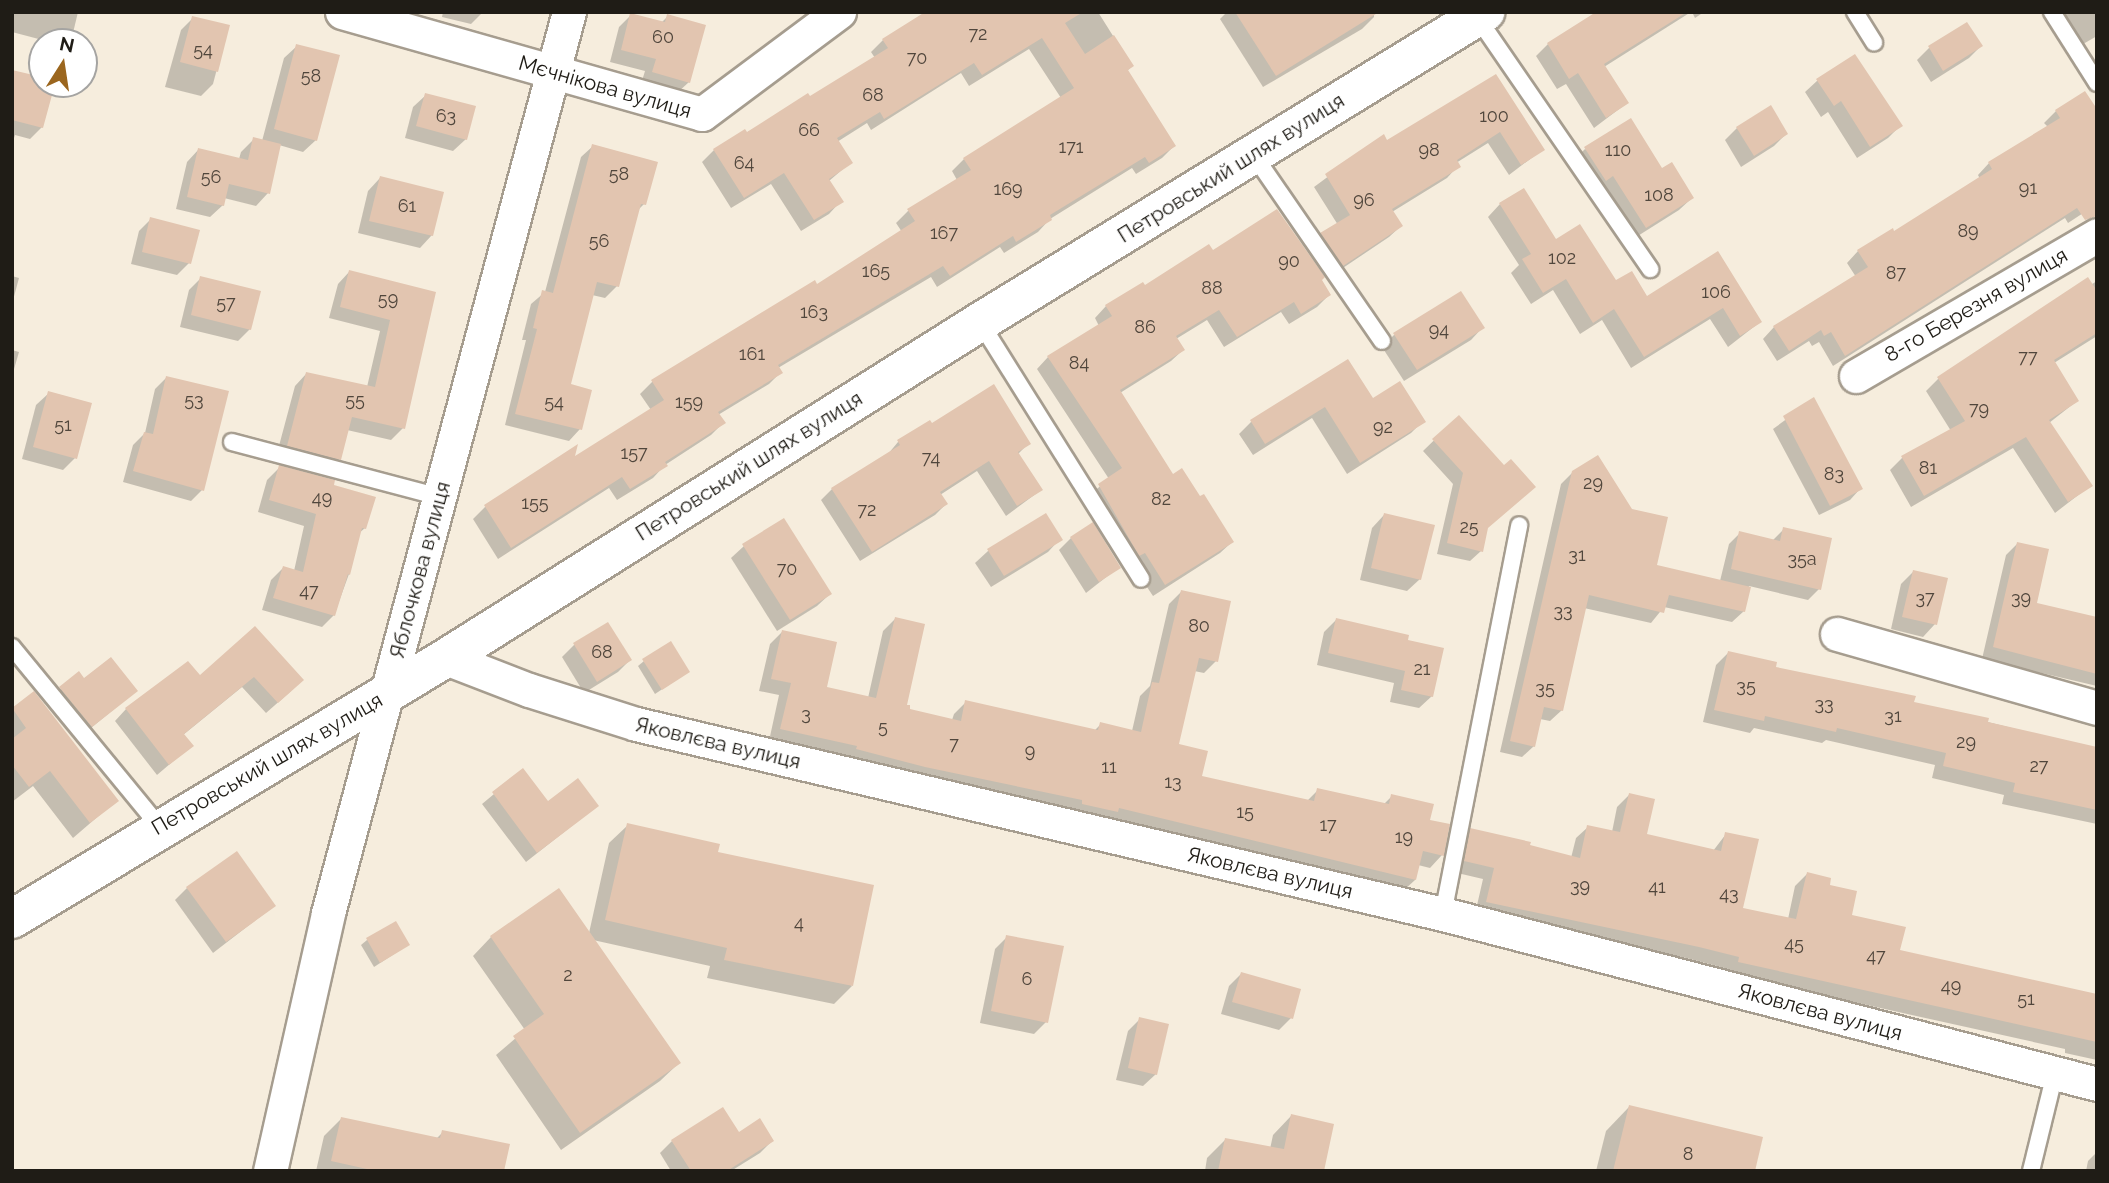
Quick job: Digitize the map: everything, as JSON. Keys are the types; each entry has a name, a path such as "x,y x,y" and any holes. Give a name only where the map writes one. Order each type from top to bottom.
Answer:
{"street":[{"name":"Мєчнікова вулиця","path":"342,12 702,114 839,12"},
{"name":"Яблочкова вулиця","path":"270,1171 328,913 551,71 569,12"},
{"name":"Петровський шлях вулиця","path":"12,919 160,827 446,658 980,322 1481,15"},
{"name":"8-го Березня вулиця","path":"1856,376 2097,235"},
{"path":"1837,634 2097,708"},
{"name":"Яковлєва вулиця","path":"446,658 529,690 636,724 1443,914 2097,1084"}],"lane":[{"path":"1855,12 1874,42"},
{"path":"2052,12 2097,83"},
{"path":"1481,15 1650,269"},
{"path":"1254,154 1382,341"},
{"path":"980,322 1141,579"},
{"path":"232,442 440,497"},
{"path":"1443,914 1519,524"},
{"path":"12,647 160,827"},
{"path":"2031,1171 2055,1073"}],"building":[{"path":"925,12 1083,12 1065,23 1085,54 1114,35 1134,66 1128,70 1176,146 1149,163 1145,157 1050,215 1052,220 1016,242 1013,236 950,276 943,266 778,365 783,373 718,412 726,423 665,462 668,466 630,489 622,477 511,548 484,505 578,444 575,456 664,400 651,380 815,280 817,284 915,221 907,209 971,170 963,158 1074,88 1042,38 982,75 974,63 884,119 880,112 837,138 853,163 829,179 844,202 814,220 784,173 744,198 713,149 745,129 747,132 808,93 810,96 888,48 882,39"},
{"path":"1235,12 1379,12 1276,76"},
{"path":"1596,12 1687,12 1604,64 1629,103 1606,118 1578,73 1569,79 1547,43"},
{"path":"630,13 665,22 667,14 706,25 690,83 652,72 656,59 621,50"},
{"path":"192,16 230,25 218,72 180,62"},
{"path":"1967,22 1983,46 1943,71 1928,46"},
{"path":"296,44 340,55 317,141 274,129"},
{"path":"1855,54 1903,126 1870,147 1841,101 1834,106 1816,79"},
{"path":"12,70 28,74 28,98 51,98 43,128 12,120"},
{"path":"1496,74 1545,150 1521,165 1500,132 1457,160 1461,167 1392,209 1403,226 1343,266 1320,233 1350,215 1325,174 1384,134 1387,140"},
{"path":"2085,91 2097,109 2097,216 2085,220 2077,208 1845,356 1831,332 1824,336 1821,330 1789,351 1773,326 1868,267 1857,250 1893,228 1894,231 1992,169 1988,162 2060,118 2055,110"},
{"path":"425,93 476,106 467,140 416,126"},
{"path":"1771,105 1788,134 1754,156 1736,127"},
{"path":"1631,118 1662,168 1672,162 1694,198 1646,228 1613,176 1606,181 1584,147"},
{"path":"253,137 281,144 270,194 229,184 224,206 187,197 198,148 248,160"},
{"path":"592,144 658,162 646,205 641,204 619,287 597,282 571,384 592,390 582,430 515,414 537,329 533,328 542,290 553,293"},
{"path":"380,176 444,192 433,236 369,221"},
{"path":"1524,188 1556,239 1580,224 1616,280 1632,271 1647,296 1718,251 1762,322 1740,336 1723,308 1644,357 1614,309 1593,323 1566,279 1543,293 1522,259 1531,254 1499,203"},
{"path":"1277,209 1325,277 1322,280 1331,295 1301,314 1294,302 1237,337 1219,310 1176,336 1185,350 1120,390 1173,474 1182,468 1200,496 1204,494 1234,542 1165,585 1145,553 1139,556 1098,484 1122,468 1047,356 1112,316 1105,305 1143,282 1145,285 1209,244 1213,250"},
{"path":"150,217 200,230 191,264 142,252"},
{"path":"349,270 436,292 405,429 352,417 341,460 287,446 306,372 375,387 390,320 340,307"},
{"path":"200,276 261,291 251,330 191,315"},
{"path":"2088,277 2097,291 2097,333 2054,360 2079,401 2049,420 2093,486 2068,502 2026,437 1924,496 1901,456 1965,421 1937,377"},
{"path":"1461,291 1485,328 1417,370 1393,333"},
{"path":"1348,359 1373,398 1400,381 1426,422 1360,463 1325,407 1265,444 1250,420"},
{"path":"166,376 229,391 204,491 133,471 144,432 153,434"},
{"path":"994,384 1031,444 1018,452 1043,490 1017,506 989,461 940,492 948,504 872,552 831,488 900,445 897,440 930,420 932,423"},
{"path":"48,391 92,403 77,459 33,447"},
{"path":"1814,397 1863,489 1830,506 1783,416"},
{"path":"1459,415 1504,465 1511,459 1536,487 1488,528 1483,552 1447,543 1463,473 1432,439"},
{"path":"1598,455 1632,509 1668,517 1657,565 1751,587 1745,612 1669,595 1664,613 1589,595 1563,711 1544,707 1535,747 1510,741 1572,471"},
{"path":"279,465 335,480 334,485 376,497 366,529 362,528 350,575 348,574 335,616 273,598 283,566 303,572 316,514 269,500"},
{"path":"1046,513 1063,540 1004,576 987,549"},
{"path":"1384,513 1435,525 1421,580 1371,568"},
{"path":"784,518 832,594 790,620 742,544"},
{"path":"1093,522 1121,568 1099,582 1070,537"},
{"path":"1783,527 1832,538 1821,590 1731,569 1739,531 1780,541"},
{"path":"2017,542 2049,549 2037,603 2097,617 2097,674 1993,647"},
{"path":"1913,570 1948,578 1937,625 1902,617"},
{"path":"1181,590 1231,601 1218,662 1199,658 1179,744 1208,751 1202,776 1314,801 1317,788 1389,804 1391,794 1434,804 1430,820 1450,824 1444,856 1423,851 1416,880 1119,808 1118,812 1082,804 1082,800 925,767 856,749 857,746 780,729 791,683 771,679 782,630 837,642 827,687 876,698 895,617 925,624 907,705 910,705 910,709 961,721 965,700 1098,730 1100,722 1141,732 1152,682 1159,683"},
{"path":"1336,618 1409,635 1408,640 1444,648 1433,697 1401,690 1405,671 1328,653"},
{"path":"608,622 632,660 597,682 573,643"},
{"path":"255,626 304,680 278,703 254,677 184,734 194,746 169,765 125,708 188,661 200,675"},
{"path":"671,641 690,672 662,690 642,659"},
{"path":"1728,651 1777,662 1776,667 1916,696 1914,702 1989,718 1988,722 2097,747 2097,810 2013,792 2015,783 1943,766 1946,753 1837,728 1836,732 1765,716 1764,721 1714,710"},
{"path":"111,657 138,691 92,727 59,687 79,671 84,678"},
{"path":"34,691 119,801 90,823 50,771 29,787 12,765 12,739 26,728 12,708"},
{"path":"523,768 548,801 578,778 599,806 537,853 492,792"},
{"path":"1629,793 1655,799 1647,834 1721,851 1725,832 1759,839 1743,908 1796,919 1807,872 1831,878 1830,885 1857,891 1852,915 1906,927 1900,950 2097,994 2097,1042 1738,962 1739,957 1699,947 1486,902 1494,868 1464,861 1470,828 1531,842 1530,845 1580,858 1587,825 1620,832"},
{"path":"627,823 720,844 718,852 874,885 853,986 724,960 727,948 605,920"},
{"path":"237,851 276,906 226,942 186,887"},
{"path":"559,888 681,1063 580,1133 513,1036 544,1014 490,936"},
{"path":"396,921 410,945 380,963 366,938"},
{"path":"1006,935 1064,946 1048,1023 991,1011"},
{"path":"1241,972 1301,989 1293,1019 1232,1002"},
{"path":"1139,1017 1169,1024 1157,1075 1128,1068"},
{"path":"1629,1105 1763,1137 1755,1171 1613,1171"},
{"path":"723,1107 739,1132 760,1118 774,1141 727,1171 691,1171 671,1140"},
{"path":"1291,1114 1334,1124 1324,1171 1218,1171 1225,1138 1284,1149"},
{"path":"341,1117 440,1138 442,1130 510,1144 504,1171 376,1171 331,1161"}]}
